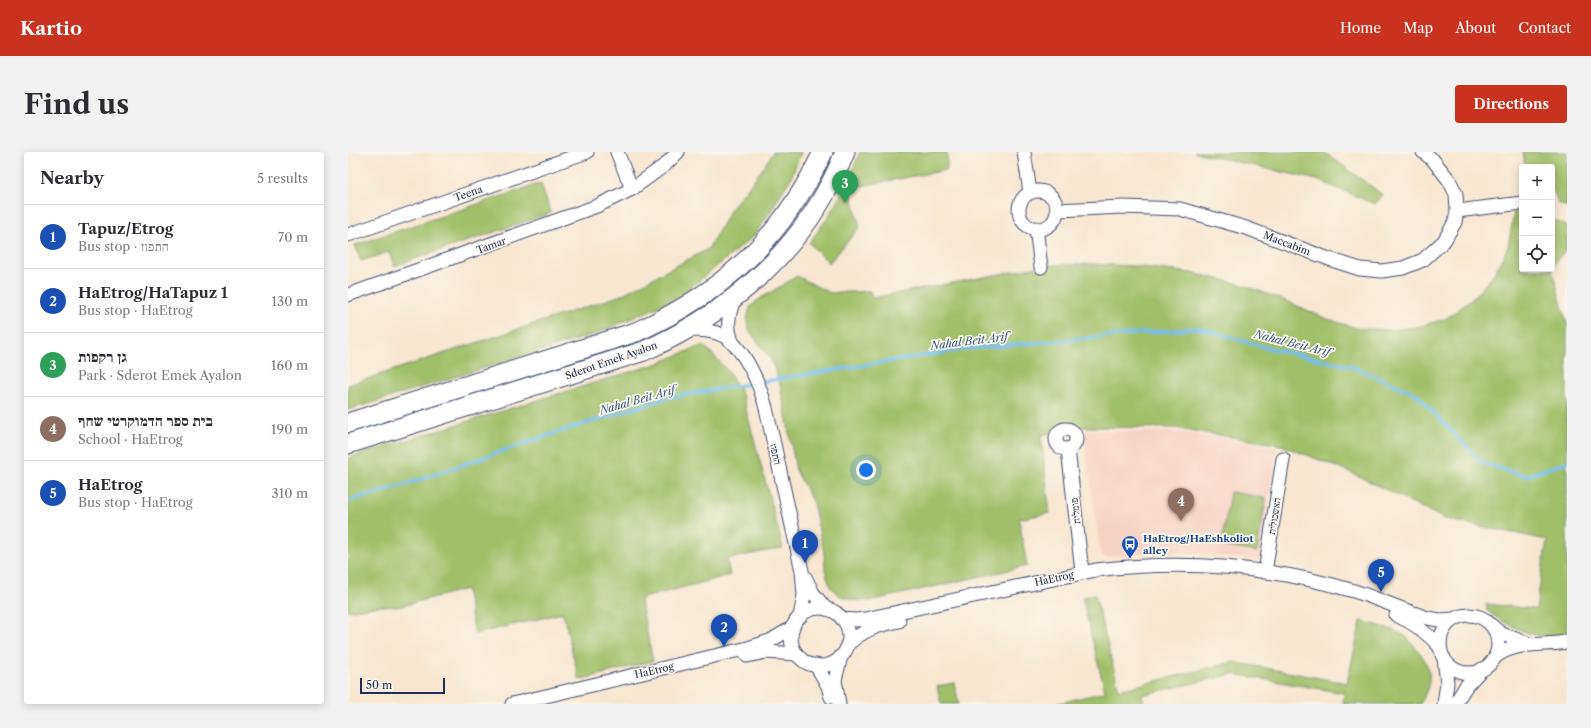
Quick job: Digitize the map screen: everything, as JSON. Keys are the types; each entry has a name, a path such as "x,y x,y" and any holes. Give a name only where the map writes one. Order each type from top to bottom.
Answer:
{"main road":[{"name":"Sderot Emek Ayalon","path":"348,423 636,332 678,312 727,278 770,236 799,198 823,152"},
{"name":"Sderot Emek Ayalon","path":"348,444 644,351 687,330 735,298 764,273 801,232 816,208 845,152"}],"street":[{"name":"Teena","path":"348,235 587,152"},
{"path":"617,152 632,189"},
{"name":"Tamar","path":"348,295 597,206 632,189 665,165 678,152"},
{"path":"1024,152 1030,192"},
{"name":"Maccabim","path":"1057,210 1123,207 1180,209 1246,228 1360,269 1382,271 1402,268 1423,260 1444,241 1455,222 1457,211 1456,194 1449,180 1433,160 1422,152"},
{"path":"1041,191 1052,197 1056,203 1057,210 1056,216 1052,223 1046,227 1036,228 1030,228 1025,224 1020,219 1018,212 1019,204 1023,198 1030,192 1041,191"},
{"path":"1457,211 1519,203"},
{"path":"1036,228 1041,267"},
{"name":"התפוז","path":"735,298 728,317 729,335 735,346 748,363 760,387 802,571 804,595 796,622"},
{"name":"התפוז","path":"687,330 716,333 724,336 735,346"},
{"name":"פומלית","path":"1068,449 1082,572"},
{"name":"האשכולית","path":"1265,572 1283,460"},
{"name":"HaEtrog","path":"842,619 865,619 1082,572 1120,567 1173,565 1219,567 1265,572 1354,591 1428,618 1439,620 1455,619"},
{"name":"התפוז","path":"802,571 813,593 826,609"},
{"name":"HaEtrog","path":"844,650 858,635 867,630 892,622 1087,580 1173,572 1237,576 1326,592 1386,611 1408,620 1423,630 1442,652"},
{"path":"839,704 835,680 844,650 848,632 842,619 834,612 826,609 814,609 808,610 796,622 791,641 797,654 803,660 816,665 828,664 844,650"},
{"path":"1444,704 1448,683 1442,652 1443,631 1448,624 1455,619 1469,614 1478,616 1486,620 1502,634 1531,644"},
{"name":"HaEtrog","path":"512,704 748,648 770,641 796,622"},
{"path":"1492,626 1498,638 1495,657"},
{"path":"1442,652 1451,666 1462,672 1476,672 1490,664 1500,653 1516,647 1531,644 1567,642"},
{"name":"HaEtrog","path":"543,704 744,656 766,652 797,654"},
{"path":"816,665 828,686 832,704"},
{"path":"1455,704 1466,686 1482,669"}],"shaded area":[{"path":"1083,431 1172,432 1209,436 1277,448 1259,560 1182,552 1144,553 1107,557 1102,556"}],"green space":[{"path":"773,152 801,152 791,178 756,234 678,298 595,334 348,410 348,385 619,296 708,249 731,209 763,168"},
{"path":"860,152 947,152 947,170 850,188 860,227 829,263 809,243 828,217 847,183"},
{"path":"1194,152 1324,152 1383,195 1375,204 1317,180"},
{"path":"1523,152 1567,152 1567,207 1558,203 1555,195 1555,164 1525,164"},
{"path":"541,183 551,213 394,266 389,252 361,261 355,245"},
{"path":"1514,212 1519,212 1519,272 1553,272 1567,323 1567,634 1556,636 1535,635 1515,628 1487,611 1486,604 1536,609 1547,540 1445,519 1350,472 1281,445 1175,428 1082,427 1041,435 1050,513 1019,519 1027,566 870,601 852,600 840,596 830,587 825,570 824,553 813,503 796,470 780,384 771,360 749,330 747,320 750,307 758,300 797,276 830,293 870,291 872,298 1048,265 1091,264 1134,266 1192,273 1240,284 1284,300 1327,319 1356,328 1389,330 1417,327 1445,319 1470,301 1492,277 1508,247"},
{"path":"1555,220 1567,226 1567,249 1555,263"},
{"path":"703,345 725,368 742,394 783,548 727,559 730,575 640,599 653,661 579,680 563,613 475,634 466,589 397,607 380,606 348,611 348,458 656,364"},
{"path":"1230,492 1266,498 1257,552 1221,546"},
{"path":"1095,595 1119,690 1233,662 1347,683 1361,621 1395,631 1405,636 1422,655 1426,662 1429,682 1420,704 1343,704 1344,693 1233,674 1142,695 1144,704 1108,704 1107,702 1101,704 1054,704 1105,692 1082,597"},
{"path":"954,683 959,704 941,704 937,686"}],"waterway":[{"name":"Nahal Beit Arif","path":"760,382 966,349 1199,328 1264,347 1353,367 1415,393 1482,463 1526,476 1567,462"},
{"name":"Nahal Beit Arif","path":"348,501 404,485 546,436 667,398 754,383"}],"place":[{"name":"גן רקפות","path":"845,203"},
{"name":"בית ספר הדמוקרטי שחף","path":"1181,521"},
{"name":"HaEtrog/HaEshkoliot alley","path":"1130,559"},
{"name":"Tapuz/Etrog","path":"805,563"},
{"name":"HaEtrog","path":"1381,592"},
{"name":"HaEtrog/HaTapuz 1","path":"724,647"}]}
